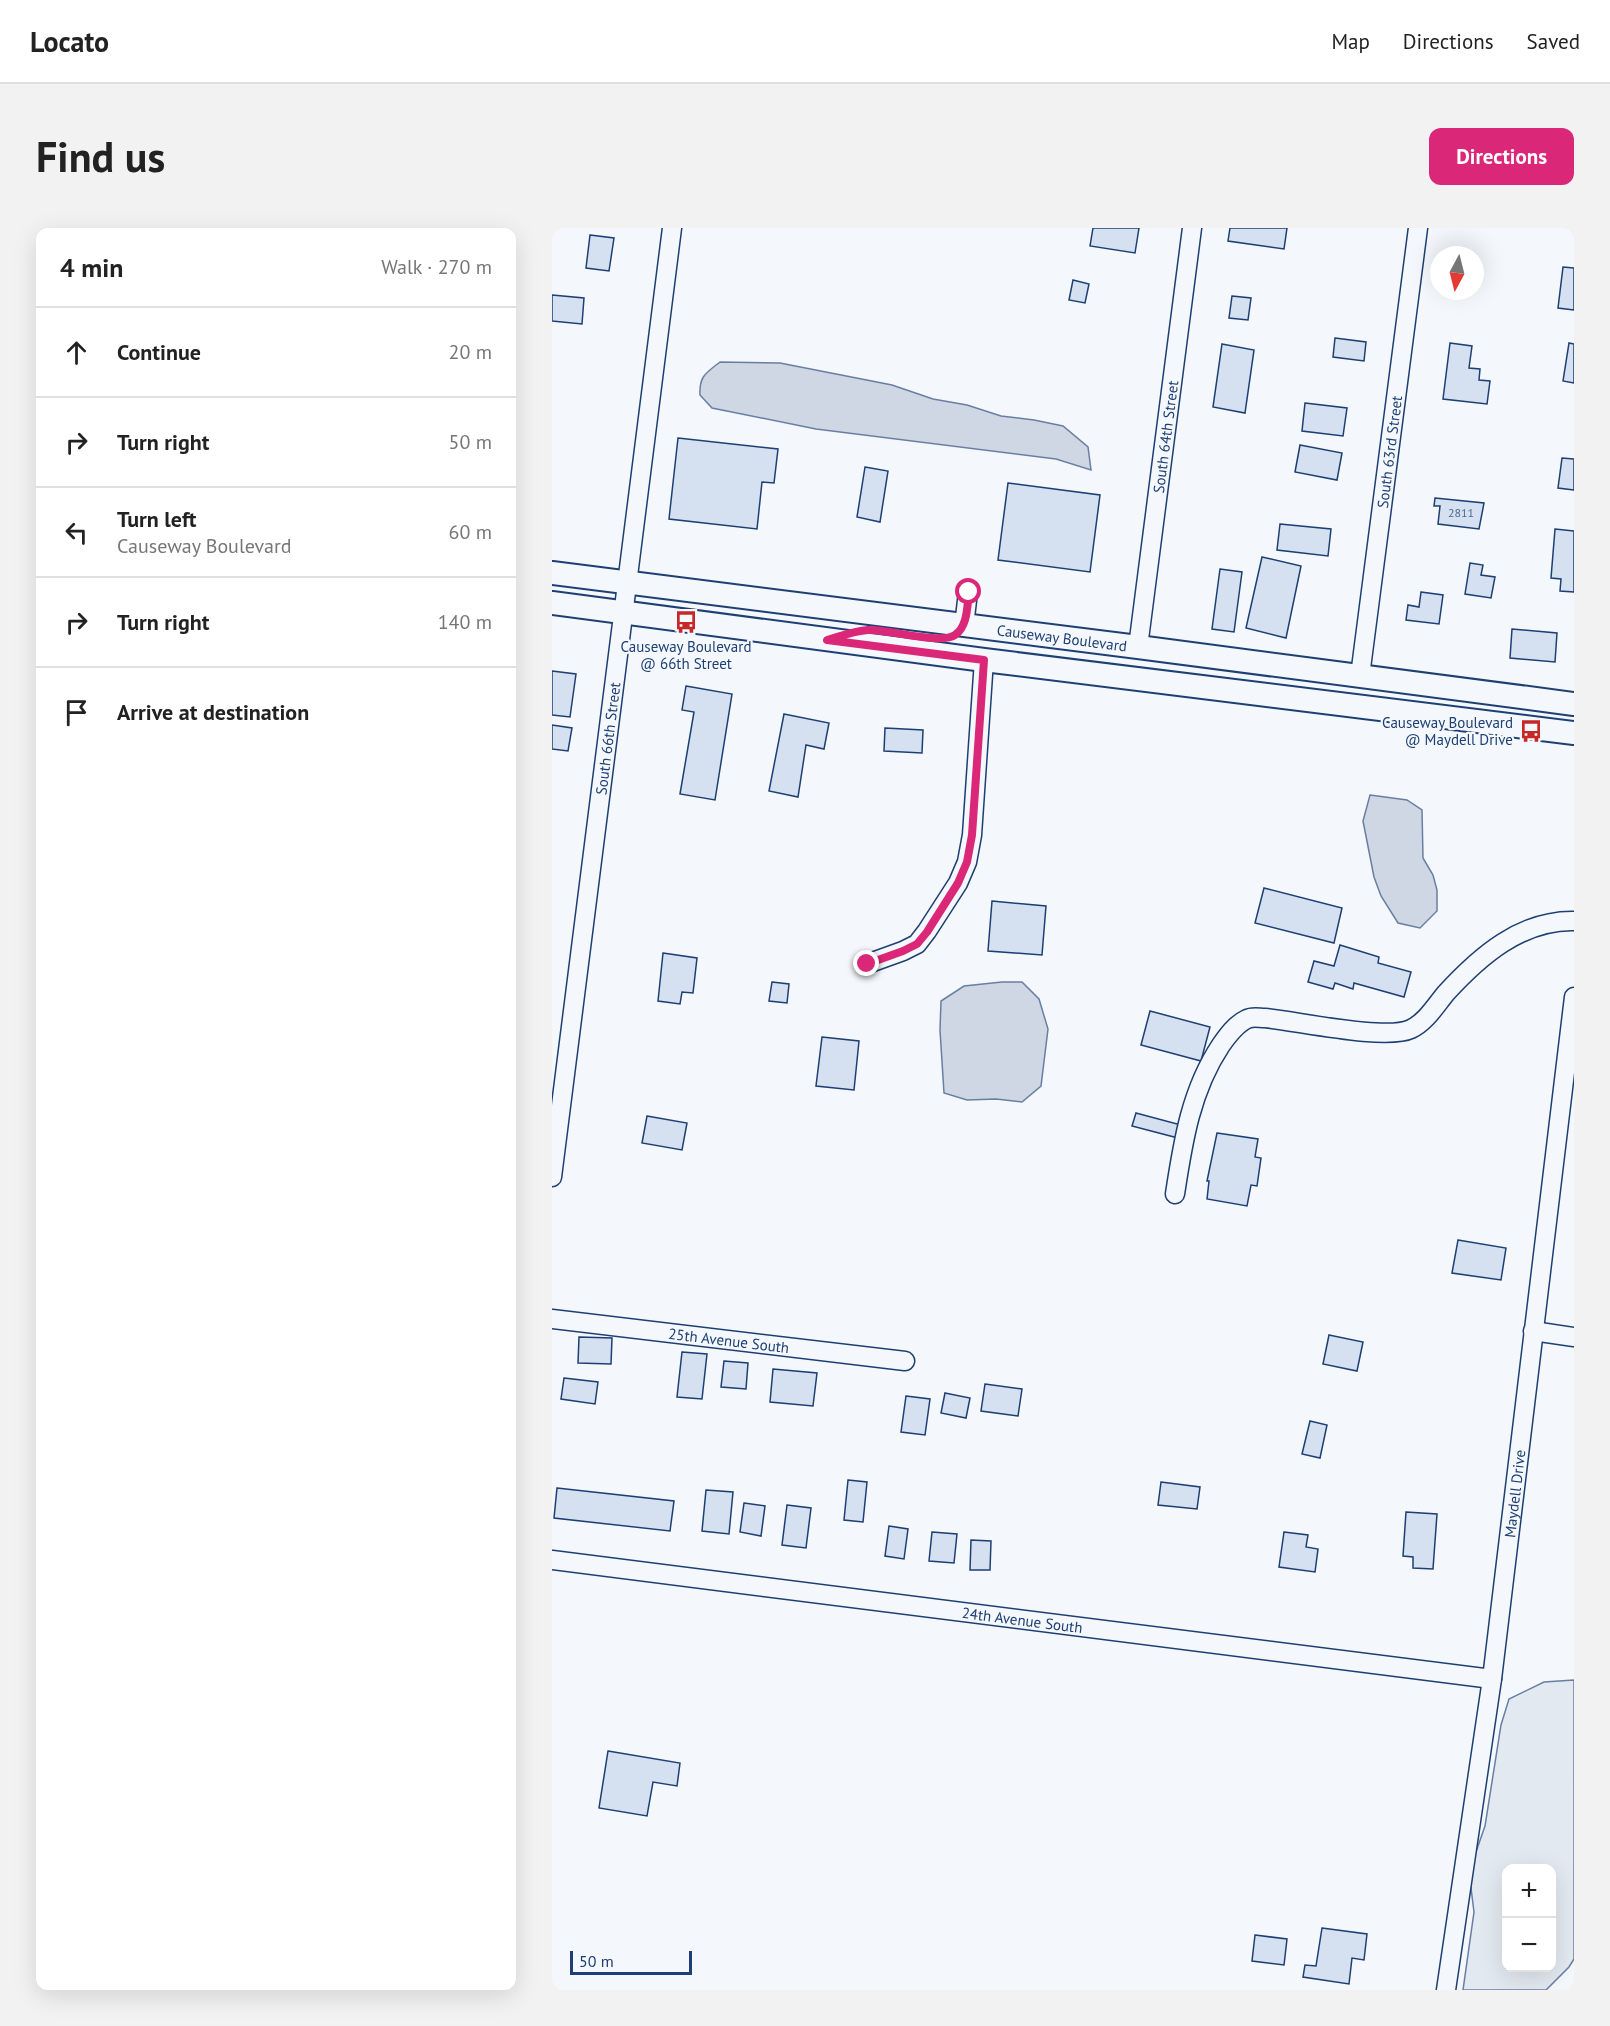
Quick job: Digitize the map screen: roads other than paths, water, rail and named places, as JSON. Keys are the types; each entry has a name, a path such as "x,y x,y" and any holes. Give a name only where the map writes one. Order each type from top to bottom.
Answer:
{"main road":[{"name":"Causeway Boulevard","path":"552,573 1574,704"},
{"name":"Causeway Boulevard","path":"552,603 984,660 1574,733"},
{"path":"827,640 870,630 940,638 954,636 964,626"}],"street":[{"name":"South 66th Street","path":"552,1177 672,228"},
{"name":"South 64th Street","path":"1138,647 1192,228"},
{"name":"South 63rd Street","path":"1360,676 1418,228"},
{"path":"964,626 969,592"},
{"path":"867,964 917,944 958,883 967,862 972,835 984,660"},
{"path":"1175,1194 1189,1118 1204,1072 1227,1035 1246,1019 1252,1017 1282,1020 1389,1034 1411,1029 1424,1019 1474,965 1511,937 1543,923 1574,921"},
{"name":"Maydell Drive","path":"1446,1990 1492,1679 1574,997"},
{"name":"25th Avenue South","path":"552,1319 905,1361"},
{"path":"1533,1331 1574,1337"},
{"name":"24th Avenue South","path":"552,1560 1492,1679"}],"place":[{"name":"Causeway Boulevard @ 66th Street","path":"686,622"},
{"name":"Causeway Boulevard @ Maydell Drive","path":"1531,731"}]}
